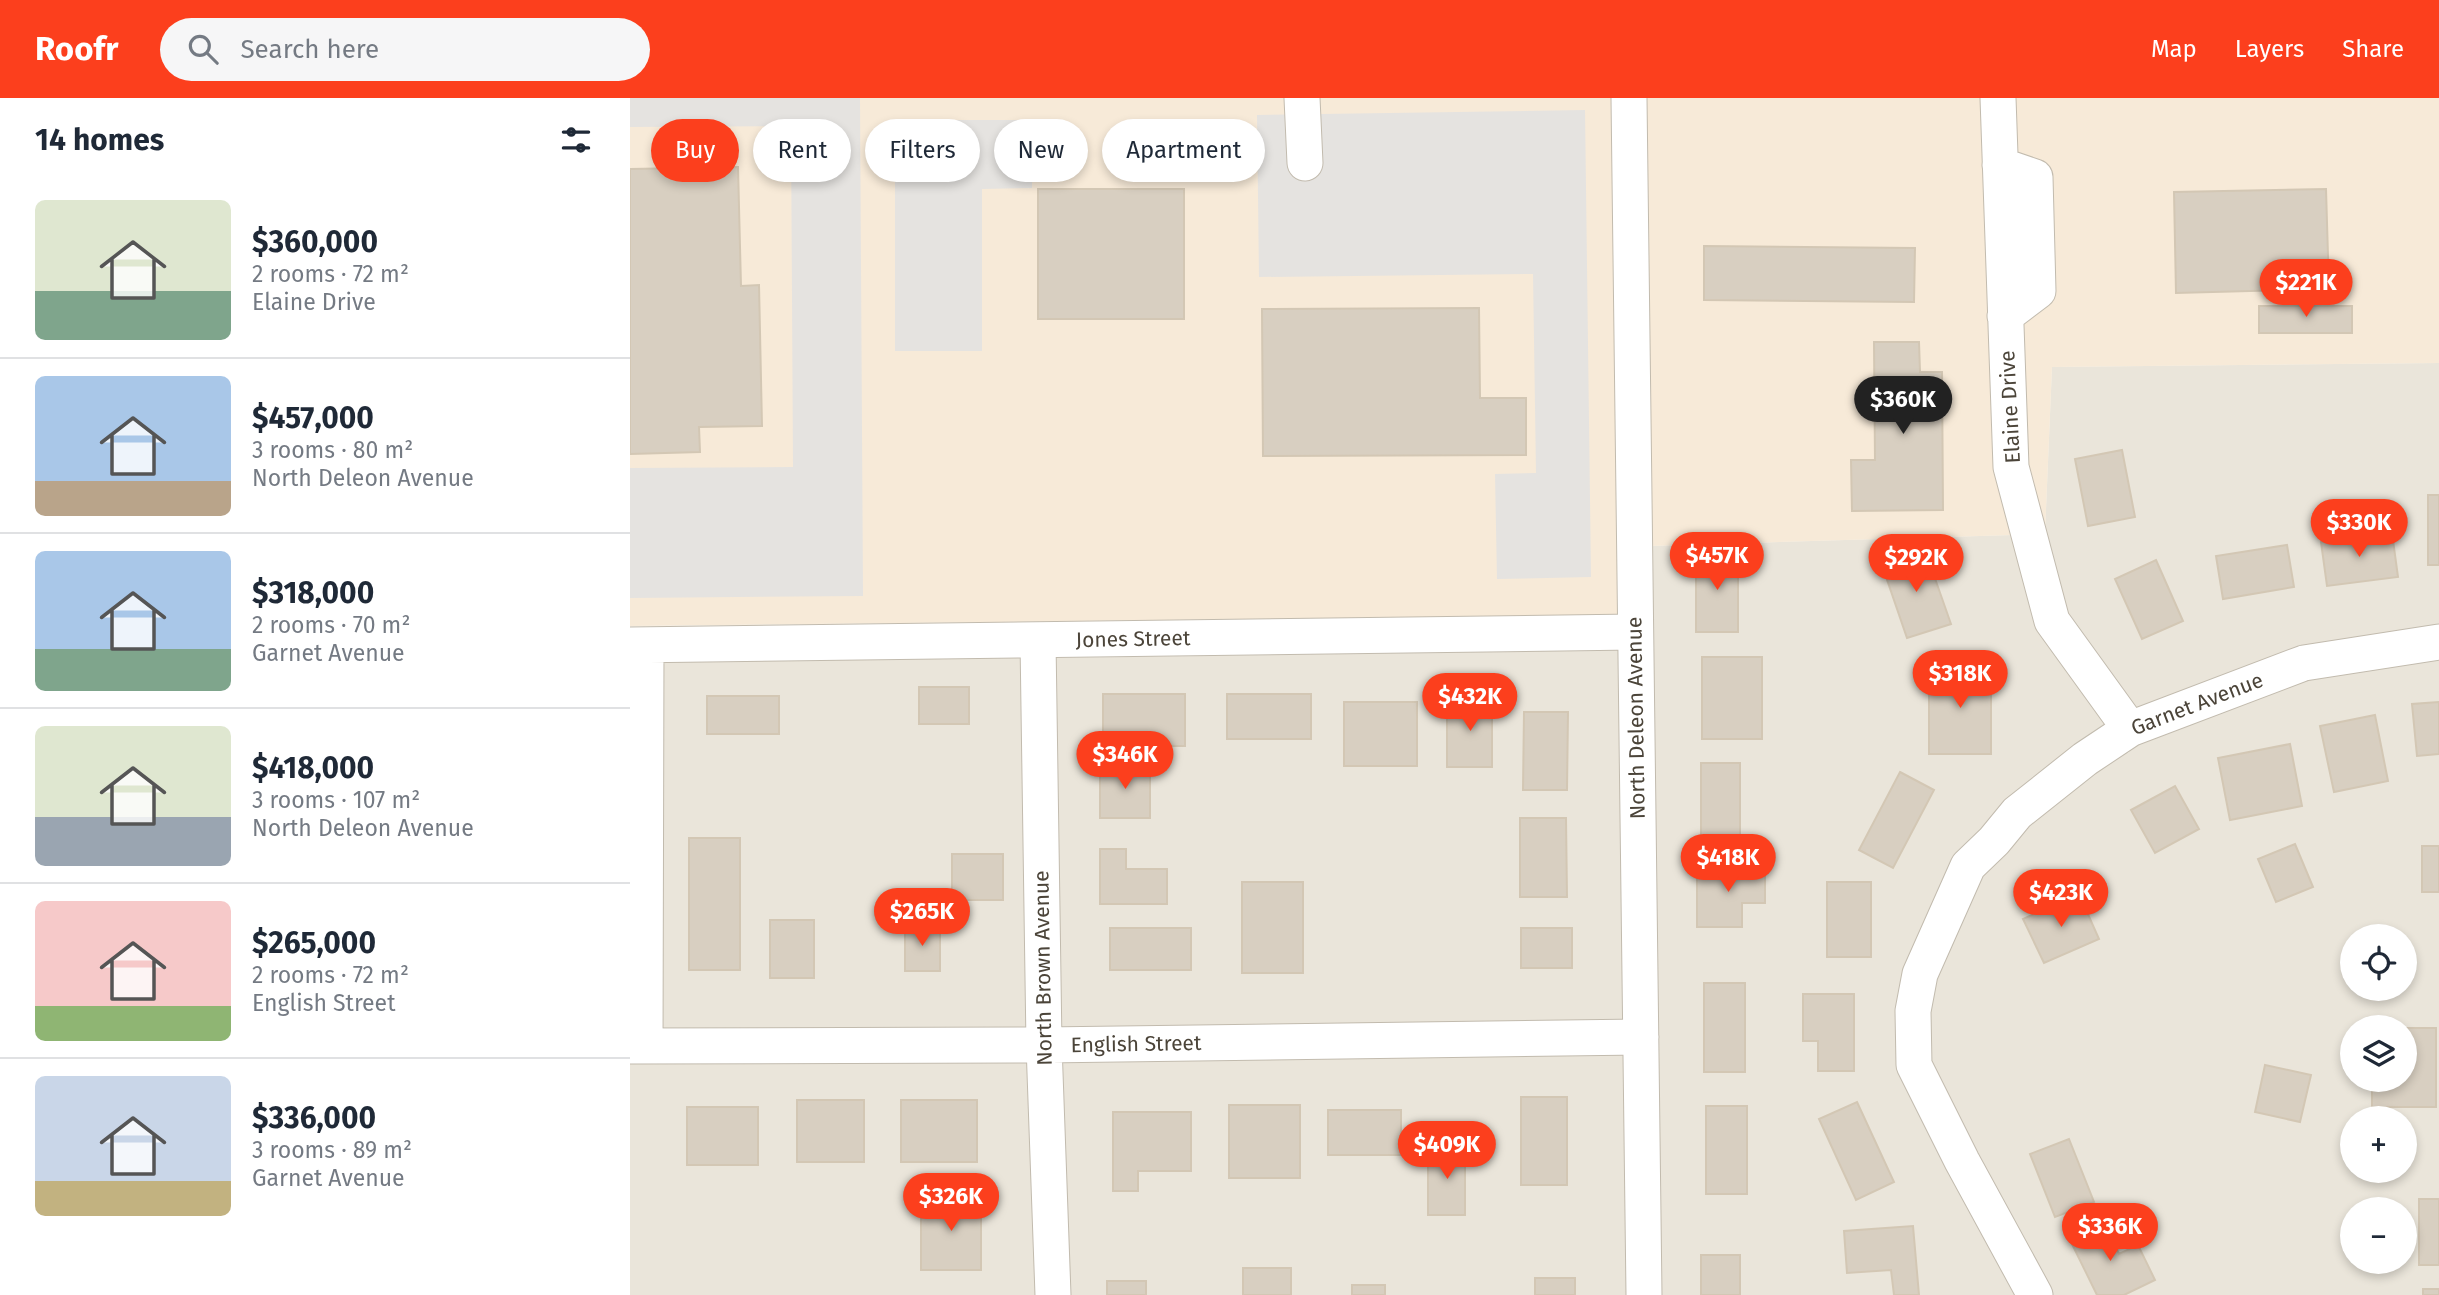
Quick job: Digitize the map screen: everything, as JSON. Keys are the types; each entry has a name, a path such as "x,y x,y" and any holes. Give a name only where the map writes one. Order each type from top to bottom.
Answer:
{"street":[{"path":"1303,98 1305,163"},
{"name":"North Deleon Avenue","path":"1629,98 1644,1295"},
{"name":"Elaine Drive","path":"1998,98 2011,467 2052,621 2130,729"},
{"name":"Jones Street","path":"638,645 1635,632"},
{"name":"North Brown Avenue","path":"1038,640 1044,1045 1052,1295"},
{"name":"Garnet Avenue","path":"2035,1295 1962,1161 1914,1065 1913,1011 1920,974 1968,866 2025,806 2085,759 2130,729 2304,663 2439,642"},
{"path":"638,645 638,1046"},
{"name":"English Street","path":"638,1046 1044,1045 1641,1037"}],"shaded area":[{"path":"630,98 1614,98 1619,615 630,626"},
{"path":"630,98 860,98 863,596 630,598 630,468 793,467 791,182 851,182 851,119 753,119 753,126 739,126 739,119 651,119 651,127 630,127"},
{"path":"1645,98 1983,98 2013,535 1650,546"},
{"path":"2014,98 2439,98 2439,363 2052,367 2045,533 2027,464"},
{"path":"1585,110 1591,577 1497,579 1495,474 1536,473 1533,274 1259,277 1258,182 1265,182 1265,119 1257,119 1257,115"},
{"path":"980,120 994,120 994,182 1032,182 1032,188 982,189 982,351 895,351 895,182 980,182"},
{"path":"2439,363 2439,625 2302,646 2135,708 2066,613 2045,533 2052,367"},
{"path":"2013,535 2107,724 2008,798 1898,1007 2016,1295 1659,1295 1650,546"},
{"path":"1620,650 1625,1020 1059,1027 1054,658"},
{"path":"1023,658 1028,1027 661,1028 662,662"},
{"path":"2439,660 2439,1295 2053,1295 2024,1243 1929,1061 1929,1013 1935,979 1981,877 2027,826 2093,773 2127,751 2128,753 2138,744 2307,680"},
{"path":"1626,1055 1628,1295 1068,1295 1060,1063"},
{"path":"1029,1063 1037,1295 630,1295 630,1064"}],"building":[{"path":"630,169 651,169 651,182 738,182 741,286 759,285 762,426 699,427 700,452 630,454"},
{"path":"1038,189 1184,189 1184,319 1038,319"},
{"path":"2326,189 2329,289 2176,293 2174,192"},
{"path":"1704,246 1915,248 1914,302 1704,300"},
{"path":"2259,306 2352,306 2352,333 2259,333"},
{"path":"1479,308 1480,398 1526,398 1526,455 1263,456 1262,309"},
{"path":"1874,342 1919,342 1920,372 1942,372 1943,510 1852,511 1851,460 1875,460"},
{"path":"2122,450 2135,517 2088,526 2075,459"},
{"path":"2428,495 2439,495 2439,565 2428,565"},
{"path":"2392,533 2398,577 2327,586 2321,542"},
{"path":"2287,545 2294,587 2223,599 2216,556"},
{"path":"1925,550 1951,624 1907,638 1882,565"},
{"path":"1696,552 1738,552 1738,632 1696,632"},
{"path":"2156,560 2183,621 2142,639 2115,579"},
{"path":"1702,657 1762,657 1762,739 1702,739"},
{"path":"1929,665 1991,665 1991,754 1929,754"},
{"path":"919,687 969,687 969,724 919,724"},
{"path":"1103,694 1185,694 1185,746 1103,746"},
{"path":"1227,694 1311,694 1311,739 1227,739"},
{"path":"707,696 779,696 779,734 707,734"},
{"path":"1447,700 1492,700 1492,767 1447,767"},
{"path":"1344,702 1417,702 1417,766 1344,766"},
{"path":"2439,702 2439,754 2417,756 2412,704"},
{"path":"1524,712 1568,712 1567,790 1523,790"},
{"path":"2375,715 2388,781 2334,792 2320,726"},
{"path":"2290,744 2302,806 2230,820 2218,758"},
{"path":"1701,763 1740,763 1740,840 1701,840"},
{"path":"1100,764 1150,764 1150,818 1100,818"},
{"path":"1900,772 1934,790 1893,868 1859,850"},
{"path":"2175,786 2199,829 2155,853 2131,810"},
{"path":"1520,818 1566,818 1567,897 1520,897"},
{"path":"689,838 740,838 740,970 689,970"},
{"path":"2295,844 2313,887 2276,902 2258,859"},
{"path":"2422,846 2439,846 2439,892 2422,892"},
{"path":"1100,849 1126,849 1126,869 1167,869 1167,904 1100,904"},
{"path":"952,854 1003,854 1003,900 952,900"},
{"path":"1697,866 1765,866 1765,903 1742,903 1742,927 1697,927"},
{"path":"1242,882 1303,882 1303,973 1242,973"},
{"path":"1827,882 1871,882 1871,957 1827,957"},
{"path":"2079,894 2099,939 2044,963 2023,919"},
{"path":"770,920 814,920 814,978 770,978"},
{"path":"905,924 940,924 940,971 905,971"},
{"path":"1110,928 1191,928 1191,970 1110,970"},
{"path":"1521,928 1572,928 1572,968 1521,968"},
{"path":"1704,983 1745,983 1745,1072 1704,1072"},
{"path":"1803,994 1854,994 1854,1071 1818,1071 1818,1041 1803,1041"},
{"path":"2417,1028 2436,1028 2436,1107 2372,1106 2372,1092 2417,1092"},
{"path":"2265,1065 2311,1075 2300,1122 2255,1112"},
{"path":"1521,1097 1567,1097 1567,1185 1521,1185"},
{"path":"797,1100 864,1100 864,1162 797,1162"},
{"path":"901,1100 977,1100 977,1162 901,1162"},
{"path":"1857,1102 1894,1182 1856,1200 1819,1119"},
{"path":"1229,1105 1300,1105 1300,1178 1229,1178"},
{"path":"1706,1106 1747,1106 1747,1194 1706,1194"},
{"path":"687,1107 758,1107 758,1165 687,1165"},
{"path":"1328,1110 1401,1110 1401,1155 1328,1155"},
{"path":"1113,1112 1191,1112 1191,1171 1138,1171 1138,1191 1113,1191"},
{"path":"2069,1139 2094,1202 2055,1217 2030,1154"},
{"path":"1428,1147 1465,1147 1465,1215 1428,1215"},
{"path":"921,1196 981,1196 981,1270 921,1270"},
{"path":"2419,1199 2439,1199 2439,1265 2419,1265"},
{"path":"2103,1221 2119,1254 2138,1245 2155,1280 2124,1295 2097,1295 2069,1238"},
{"path":"1913,1226 1919,1295 1894,1295 1891,1270 1847,1273 1844,1231"},
{"path":"1701,1255 1740,1255 1740,1295 1701,1295"},
{"path":"1243,1268 1291,1268 1291,1295 1243,1295"},
{"path":"1535,1278 1575,1278 1575,1295 1535,1295"},
{"path":"1107,1281 1146,1281 1146,1295 1107,1295"},
{"path":"1352,1285 1385,1285 1385,1295 1352,1295"},
{"path":"2423,1289 2439,1289 2439,1295 2423,1295"}]}
